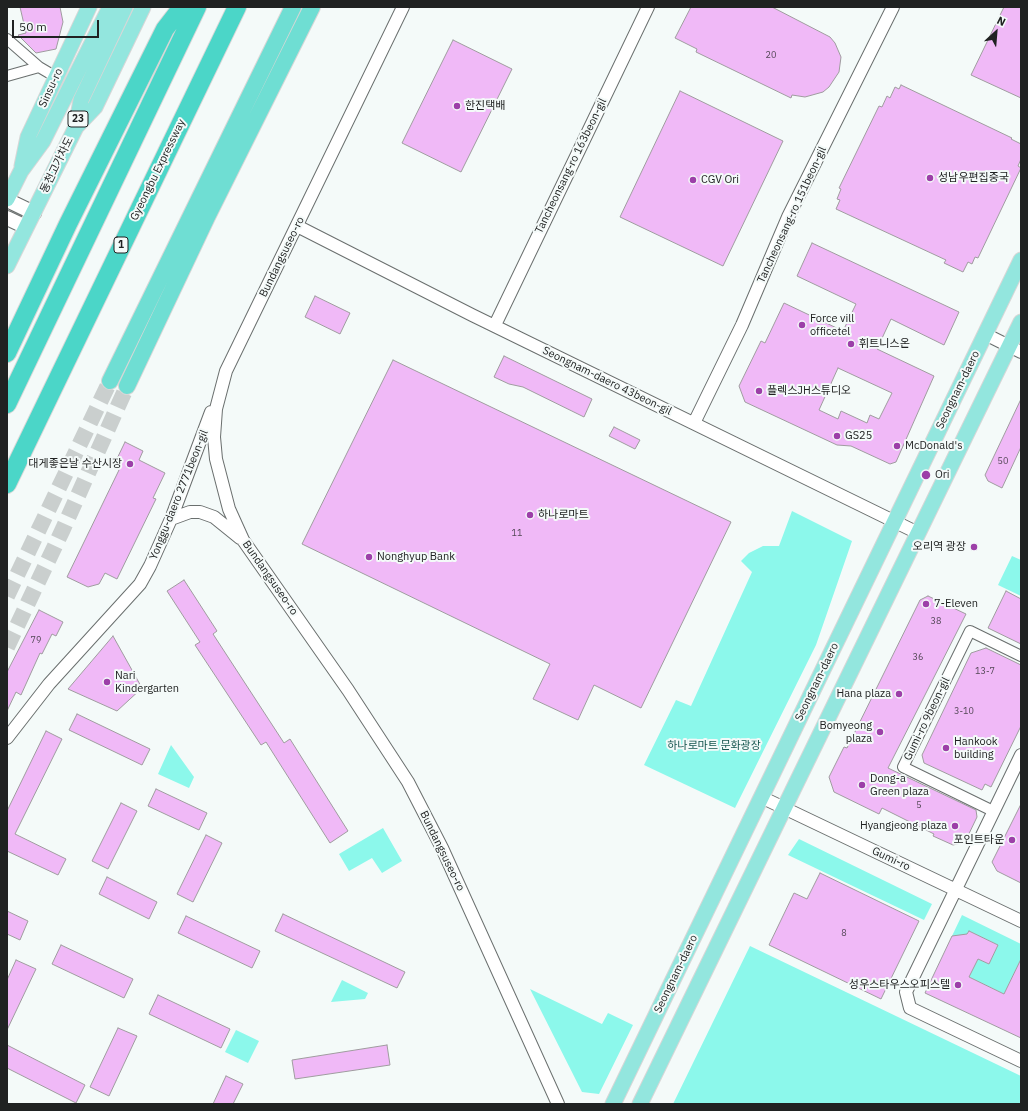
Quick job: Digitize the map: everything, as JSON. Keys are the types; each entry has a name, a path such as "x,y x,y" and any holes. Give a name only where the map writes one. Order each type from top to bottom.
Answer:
{"highway":[{"path":"7,353 68,224 165,29 182,7"},
{"path":"7,404 197,7"},
{"name":"Gyeongbu Expressway","path":"7,484 237,7"},
{"path":"110,381 293,7"},
{"path":"127,386 211,210 312,7"}],"main road":[{"name":"Sinsu-ro","path":"21,171 28,137 89,7"},
{"name":"동천고가차도","path":"7,199 21,171 43,141 111,16 126,7"},
{"path":"76,126 95,107 144,7"},
{"name":"동천고가차도","path":"34,213 76,126 81,100 111,16"},
{"path":"7,199 34,213"},
{"name":"23","path":"7,266 34,213"},
{"path":"7,218 26,227"},
{"name":"Seongnam-daero","path":"613,1104 1021,260"},
{"path":"640,1104 918,533 1015,349 1021,322"}],"street":[{"name":"Bundangsuseo-ro","path":"403,7 226,371 216,409 214,437 216,459 229,509 243,540 348,690 406,778 442,848 558,1104"},
{"name":"Tancheonsang-ro 163beon-gil","path":"495,325 648,7"},
{"name":"Tancheonsang-ro 151beon-gil","path":"694,423 742,326 788,218 893,7"},
{"path":"7,39 39,67 56,77"},
{"path":"7,76 39,67"},
{"name":"Seongnam-daero 43beon-gil","path":"297,226 340,249 918,533"},
{"path":"986,334 1015,349"},
{"name":"Yonggu-daero 2771beon-gil","path":"7,738 49,684 140,584 150,566 171,519 226,371"},
{"path":"171,519 190,512 200,512 214,517 243,540"},
{"name":"Gumi-ro 9beon-gil","path":"993,812 903,767 970,631 1021,656"},
{"path":"1021,755 906,992 910,1008 1021,1061"},
{"name":"Gumi-ro","path":"761,798 1021,921"}],"green space":[{"name":"하나로마트 문화광장","path":"792,511 852,541 816,645 735,808 644,765 676,700 691,706 752,572 741,561 749,553 763,546 779,546"},
{"path":"1012,556 1021,560 1021,596 998,585"},
{"path":"171,745 194,777 189,788 158,774"},
{"path":"383,828 402,861 382,873 372,858 349,871 339,854"},
{"path":"799,839 932,904 924,920 788,855"},
{"path":"962,915 1021,944 1021,959 1004,994 969,977 978,959 989,964 998,945 969,931 967,934 957,939 952,936"},
{"path":"750,946 1021,1076 1021,1104 673,1104"},
{"path":"342,980 368,993 365,999 331,1002"},
{"path":"530,989 602,1024 608,1013 633,1025 599,1094 582,1092"},
{"path":"236,1030 259,1041 248,1063 225,1052"}],"building":[{"path":"20,7 60,7 63,22 56,49 36,53 18,35 26,33"},
{"path":"691,7 772,7 830,37 835,43 841,57 839,72 829,87 823,92 805,97 792,95 791,98 696,52 697,49 675,38"},
{"path":"1004,7 1021,7 1021,98 971,75"},
{"name":"한진택배","path":"453,40 512,69 461,172 402,143"},
{"name":"성남우편집중국","path":"901,85 1012,138 1011,139 1021,144 1021,159 1018,166 1021,168 978,258 975,257 972,264 968,262 963,272 944,263 946,260 836,209 840,200 837,199 841,189 839,188 879,106 882,107 887,96 890,98 895,87 899,89"},
{"path":"680,91 783,141 723,266 620,217"},
{"path":"812,243 959,312 944,345 891,319 877,349 934,376 896,462 890,464 851,446 837,445 745,402 739,386 761,341 765,343 784,303 843,331 856,304 797,276","holes":["838,368 892,393 879,419 870,415 867,423 841,411 838,419 819,410"]},
{"path":"315,296 350,313 340,334 305,317"},
{"path":"504,356 592,399 584,417 523,387 509,384 494,377"},
{"path":"393,360 731,522 641,708 594,685 578,720 533,699 550,664 302,544"},
{"path":"1021,399 1021,447 1002,488 988,481 985,475"},
{"path":"614,427 640,440 635,449 609,436"},
{"path":"125,442 143,451 139,460 165,473 153,498 156,499 117,579 105,573 99,584 88,587 67,577 119,470 113,467"},
{"path":"184,580 217,631 213,634 284,743 290,739 348,831 330,843 266,742 261,745 195,645 200,642 167,591"},
{"path":"1006,591 1021,599 1021,644 988,628"},
{"path":"928,596 966,614 888,768 976,810 977,817 965,842 953,845 933,836 934,834 882,808 879,814 834,792 829,777 844,747 847,748 920,600"},
{"path":"39,610 63,622 56,636 52,634 42,654 40,653 21,695 16,692 7,711 7,672"},
{"path":"113,636 142,688 117,711 68,689"},
{"path":"986,648 1021,665 1021,726 991,787 985,784 982,790 924,763 922,755 971,653"},
{"path":"77,714 150,749 142,765 69,730"},
{"path":"46,731 62,739 15,834 66,859 58,875 7,851 7,811"},
{"path":"156,789 207,813 199,830 148,806"},
{"path":"121,803 137,811 108,869 92,861"},
{"name":"포인트타운","path":"1021,804 1021,883 997,871 992,862"},
{"path":"206,835 222,843 193,902 177,894"},
{"path":"820,873 919,921 881,999 769,945 794,893 807,899"},
{"path":"107,877 157,902 149,919 99,894"},
{"path":"7,911 28,921 20,940 7,934"},
{"path":"283,914 405,972 397,988 275,931"},
{"path":"186,916 260,951 252,968 178,933"},
{"name":"성우스타우스오피스텔","path":"969,931 998,945 989,964 978,959 969,977 1004,994 1021,959 1021,1038 925,993 952,936 967,934"},
{"path":"61,945 133,979 124,998 52,964"},
{"path":"16,960 36,969 7,1030 7,980"},
{"path":"158,995 230,1029 221,1048 149,1014"},
{"path":"118,1028 137,1036 109,1096 90,1087"},
{"path":"7,1045 85,1085 76,1103 7,1068"},
{"path":"387,1045 390,1065 295,1079 292,1060"},
{"path":"226,1076 243,1084 233,1104 213,1104"}],"tunnel":[{"path":"7,596 110,381"},
{"path":"7,647 63,529 127,386"}],"place":[{"name":"한진택배","path":"457,106"},
{"name":"성남우편집중국","path":"930,178"},
{"name":"CGV Ori","path":"693,180"},
{"name":"Force vill officetel","path":"802,325"},
{"name":"휘트니스온","path":"851,344"},
{"name":"플렉스JH스튜디오","path":"759,391"},
{"name":"GS25","path":"837,436"},
{"name":"McDonald's","path":"897,446"},
{"name":"대게좋은날 수산시장","path":"130,464"},
{"name":"Ori","path":"926,475"},
{"name":"하나로마트","path":"530,515"},
{"name":"오리역 광장","path":"974,547"},
{"name":"Nonghyup Bank","path":"369,557"},
{"name":"7-Eleven","path":"926,604"},
{"name":"Nari Kindergarten","path":"107,682"},
{"name":"Hana plaza","path":"899,694"},
{"name":"Bomyeong plaza","path":"880,732"},
{"name":"Hankook building","path":"946,748"},
{"name":"Dong-a Green plaza","path":"862,785"},
{"name":"Hyangjeong plaza","path":"955,826"},
{"name":"포인트타운","path":"1012,840"},
{"name":"성우스타우스오피스텔","path":"958,985"}]}
